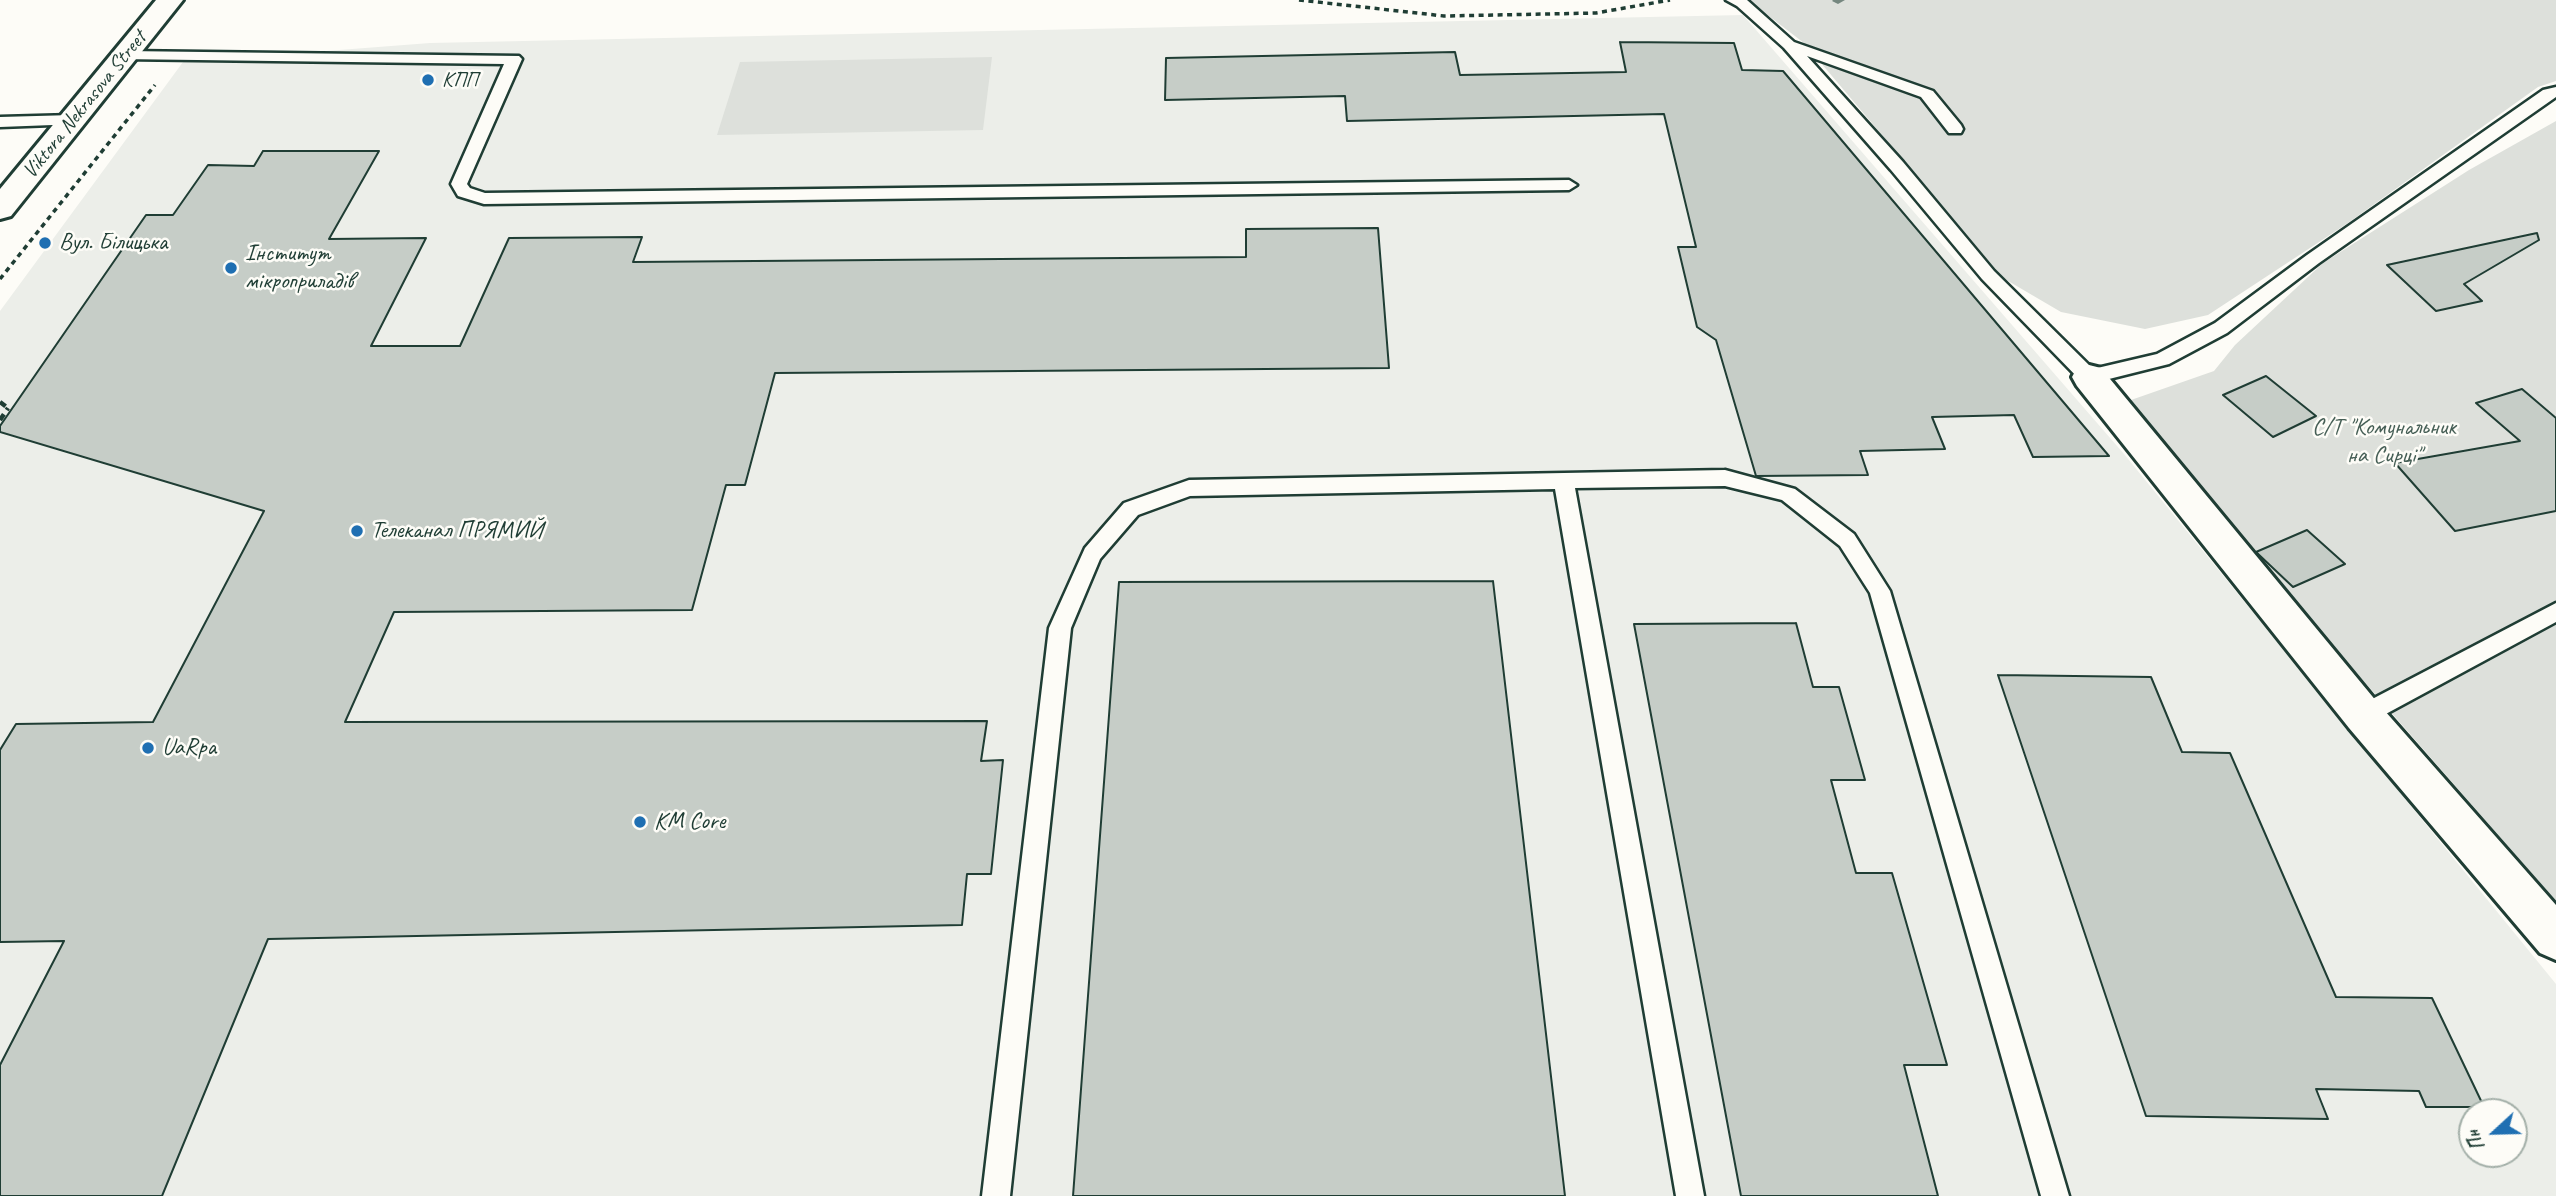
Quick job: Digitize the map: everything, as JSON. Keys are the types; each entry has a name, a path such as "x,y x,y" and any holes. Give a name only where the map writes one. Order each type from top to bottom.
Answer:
{"street":[{"name":"Viktora Nekrasova Street","path":"0,209 170,0"},
{"path":"2089,377 2363,715 2556,938"}],"lane":[{"path":"1733,0 1742,3 1789,45 1897,166 1988,275 2089,377 2162,359 2221,328 2549,93 2556,92"},
{"path":"1789,45 1927,94 1955,129"},
{"path":"125,56 514,59 459,184 464,192 484,199 1569,185"},
{"path":"0,122 73,120"},
{"path":"996,1196 1060,628 1092,554 1131,509 1189,488 1725,478 1788,494 1847,540 1880,590 2055,1196"},
{"path":"1564,481 1690,1196"},
{"path":"2363,715 2556,612"}],"path":[{"path":"1299,0 1444,16 1596,13 1670,0"},
{"path":"0,402 8,408"},
{"path":"0,408 8,408"},
{"path":"0,420 8,408"}],"shaded area":[{"path":"1743,15 2124,454 2556,984 2556,1196 0,1196 0,311 183,62 430,43"}],"green space":[{"path":"1748,0 2556,0 2556,81 2538,87 2348,223 2208,315 2145,329 2061,312 2003,278 1804,43"},
{"path":"992,57 983,130 717,135 740,62"},
{"name":"С/Т \"Комунальник на Сирці\"","path":"2556,121 2556,901 2229,527 2131,400 2214,371 2235,345 2323,263 2469,170"}],"building":[{"path":"1620,42 1734,43 1742,70 1783,71 2109,456 2033,457 2014,415 1932,417 1945,449 1860,451 1868,475 1756,476 1716,340 1697,327 1678,247 1696,247 1664,114 1347,121 1345,96 1165,100 1166,58 1455,52 1460,75 1626,72"},
{"path":"263,151 379,151 329,239 426,238 371,346 460,346 509,238 642,237 633,262 1246,257 1246,229 1378,228 1389,368 775,373 745,485 726,485 692,610 394,612 345,722 987,721 981,761 1003,760 991,874 967,874 962,925 268,939 162,1196 0,1196 0,1065 64,941 0,942 0,750 16,724 153,722 264,511 0,432 0,426 146,215 173,215 208,165 254,166"},
{"path":"2537,233 2539,240 2464,284 2482,301 2436,311 2387,265"},
{"path":"2266,376 2316,416 2273,437 2223,395"},
{"path":"2522,389 2556,418 2556,511 2455,531 2395,463 2520,441 2476,403"},
{"path":"2307,530 2345,564 2293,587 2256,552"},
{"path":"1493,581 1565,1196 1073,1196 1119,582"},
{"path":"1796,623 1813,687 1839,687 1865,780 1831,780 1856,873 1892,873 1947,1065 1904,1065 1938,1196 1741,1196 1634,624"},
{"path":"1998,675 2151,677 2182,752 2230,753 2336,997 2432,998 2480,1098 2458,1098 2458,1107 2426,1107 2419,1091 2316,1089 2328,1119 2146,1116"}],"place":[{"name":"КПП","path":"428,80"},
{"name":"Вул. Білицька","path":"45,243"},
{"name":"Інститут мікроприладів","path":"231,268"},
{"name":"Телеканал ПРЯМИЙ","path":"357,531"},
{"name":"UaRpa","path":"148,748"},
{"name":"KM Core","path":"640,822"}]}
